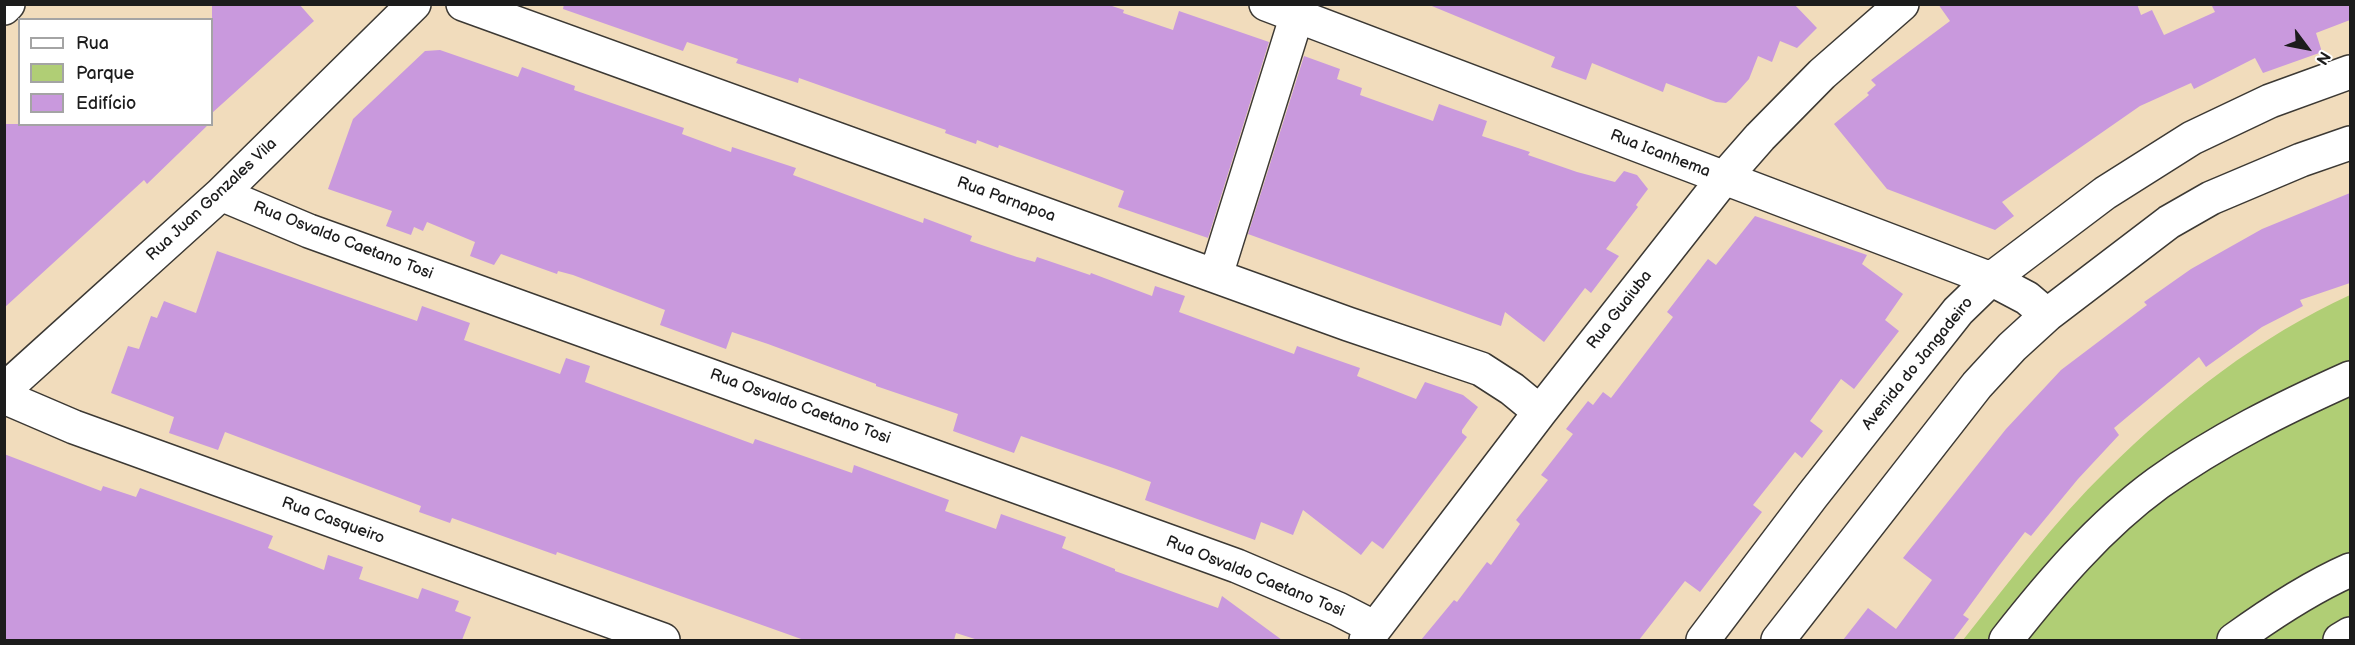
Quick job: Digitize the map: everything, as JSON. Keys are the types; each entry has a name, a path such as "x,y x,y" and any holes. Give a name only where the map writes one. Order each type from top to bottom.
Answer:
{"street":[{"path":"4,8 8,4"},
{"name":"Rua Juan Gonzales Vila","path":"4,390 221,194 414,4"},
{"name":"Rua Parnapoa","path":"463,4 1348,324 1481,369 1512,389 1540,412"},
{"name":"Rua Icanhema","path":"1266,4 1991,279 2027,298 2047,315"},
{"name":"Rua Guaiuba","path":"1371,634 1540,412 1724,178 1760,136 1822,74 1902,4"},
{"path":"1216,276 1297,15"},
{"name":"Avenida do Jangadeiro","path":"1703,640 1812,496 1950,321 1991,279 2105,193 2192,138 2270,100 2350,72"},
{"path":"1778,640 1977,385 2012,347 2047,315 2169,222 2211,198 2301,160 2350,143"},
{"name":"Rua Osvaldo Caetano Tosi","path":"221,194 309,231 1226,562 1338,609 1371,634"},
{"path":"2006,640 2048,587 2110,524 2157,484 2233,435 2350,378"},
{"name":"Rua Casqueiro","path":"4,397 74,427 663,640"},
{"path":"2234,640 2326,580 2350,570"},
{"path":"2340,640 2350,634"}],"green space":[{"path":"2350,295 2350,640 1963,640 2032,553 2087,490 2162,419 2252,350 2317,311"}],"building":[{"path":"212,4 299,4 314,21 213,112"},
{"path":"564,4 1106,4 1124,10 1123,13 1173,30 1179,11 1269,42 1208,238 1118,207 1124,191 999,145 998,148 977,140 976,144 945,133 946,130 799,78 798,83 736,63 738,59 687,42 683,51 563,9"},
{"path":"1427,4 1794,4 1817,28 1797,48 1780,41 1772,62 1758,56 1749,79 1726,103 1716,102 1666,83 1663,92 1592,63 1586,80 1551,67 1555,57"},
{"path":"1938,4 2137,4 2141,15 2152,10 2164,35 2215,12 2211,4 2350,4 2350,20 2316,33 2322,52 2263,73 2255,58 2194,89 2191,83 2140,106 2002,202 2014,216 1995,230 1887,189 1834,124 1869,95 1867,93 1876,85 1871,80 1950,21"},
{"path":"440,50 518,77 522,67 575,86 574,90 684,128 682,134 731,152 732,147 796,168 793,175 923,223 924,218 972,236 970,241 1017,257 1035,262 1037,257 1090,275 1091,273 1152,296 1155,286 1185,296 1179,312 1294,354 1297,346 1360,368 1357,376 1416,399 1425,382 1463,395 1478,407 1462,430 1467,437 1383,549 1372,541 1361,555 1303,510 1293,535 1261,522 1255,540 1145,500 1151,482 1116,469 1021,436 1014,453 953,431 958,414 876,386 876,384 768,344 732,332 726,349 660,325 665,310 573,275 558,271 557,274 501,254 494,265 470,256 475,242 427,222 423,231 414,227 411,235 386,226 392,211 328,189 353,119 425,51"},
{"path":"1304,56 1340,69 1337,79 1362,88 1360,95 1433,121 1439,104 1487,121 1482,136 1530,152 1528,155 1577,172 1615,182 1624,171 1637,175 1648,189 1636,205 1638,207 1606,249 1619,256 1591,293 1585,288 1544,342 1505,312 1501,326 1248,234"},
{"path":"4,124 18,124 18,126 207,126 147,184 144,180 4,308"},
{"path":"2350,193 2350,283 2300,300 2303,306 2262,327 2206,367 2199,357 2114,428 2119,435 2078,479 2031,536 2025,532 1998,567 1963,615 1969,619 1953,640 1843,640 1868,608 1896,629 1932,580 1903,558 2006,429 2061,370 2147,305 2144,302 2191,269 2262,229"},
{"path":"1755,216 1867,255 1862,264 1903,294 1885,320 1899,331 1854,389 1841,379 1810,421 1823,431 1802,458 1795,452 1753,505 1762,512 1700,592 1685,581 1639,640 1421,640 1454,600 1457,602 1487,562 1491,565 1520,524 1516,520 1548,480 1541,475 1573,434 1566,429 1588,401 1593,405 1603,392 1611,398 1673,317 1667,312 1708,259 1716,265"},
{"path":"217,251 417,321 422,306 470,323 464,340 560,374 566,358 590,366 585,382 753,444 755,439 852,473 854,465 949,500 945,511 996,529 1001,514 1066,537 1062,548 1115,569 1115,571 1218,608 1222,596 1282,640 978,640 956,633 954,640 804,640 557,552 556,555 452,518 450,523 419,512 421,506 225,432 218,450 169,433 174,417 111,393 128,346 139,349 151,316 157,318 164,301 196,313"},
{"path":"4,454 101,491 103,486 136,497 140,488 273,536 268,548 324,570 328,555 363,567 359,579 418,599 422,588 459,601 455,611 471,617 462,640 4,640"}]}
